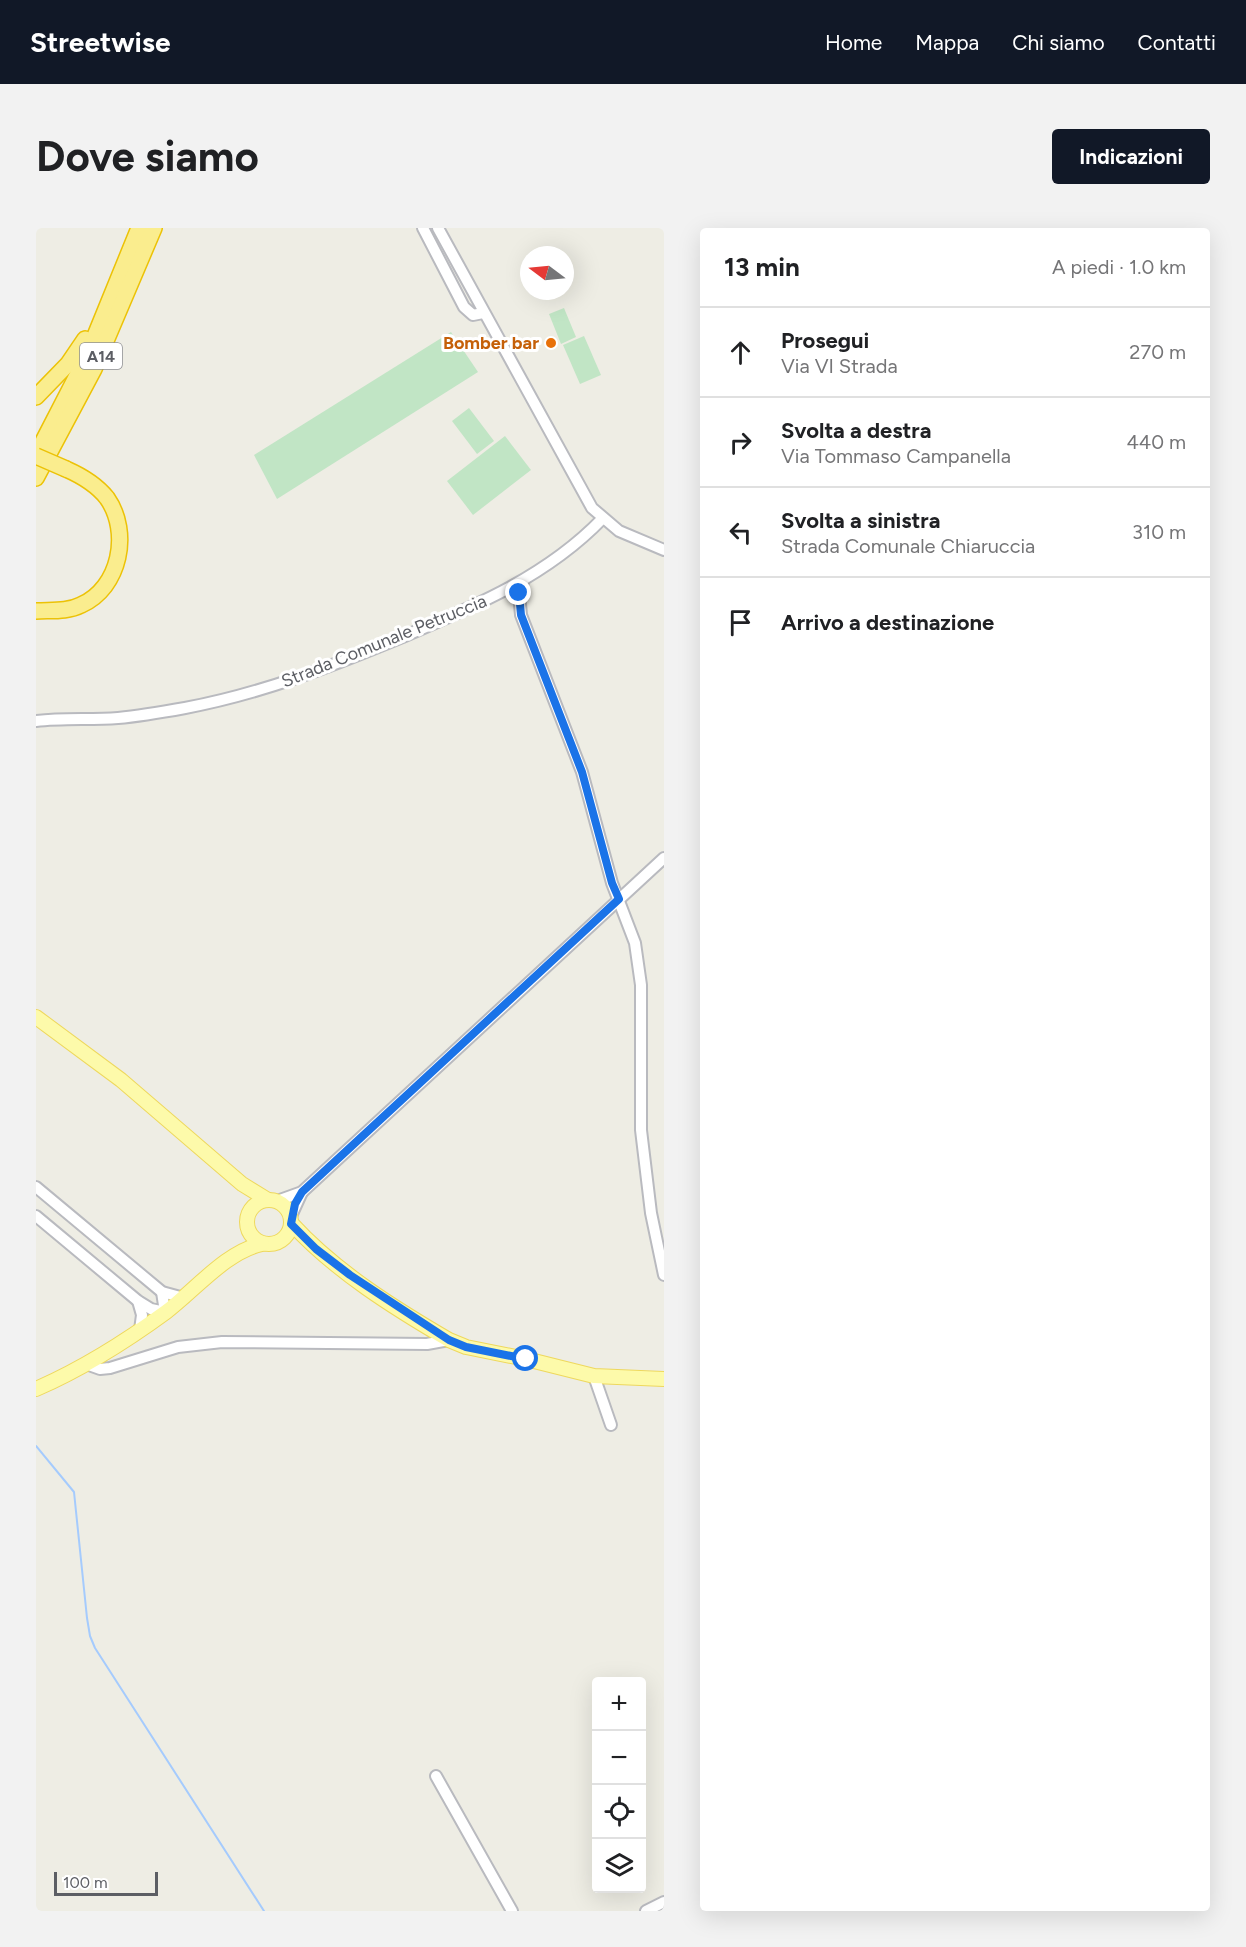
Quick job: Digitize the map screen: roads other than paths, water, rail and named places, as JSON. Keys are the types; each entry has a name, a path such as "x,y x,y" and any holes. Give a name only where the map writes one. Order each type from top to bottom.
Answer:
{"highway":[{"name":"A14","path":"41,609 73,608 99,593 112,575 119,547 118,525 109,502 92,483 36,455 86,358 139,228"},
{"name":"A14","path":"36,478 90,379 154,228"},
{"name":"A14","path":"36,397 80,349 132,244"}],"main road":[{"path":"36,1017 122,1080 242,1184 286,1207 291,1220 316,1249 350,1275 449,1340 466,1347 594,1376 664,1379"},
{"path":"242,1184 248,1197 248,1219 252,1238 262,1244"},
{"path":"235,1254 248,1219 260,1202 272,1200"},
{"path":"279,1242 288,1235 291,1220"},
{"path":"36,1389 86,1364 140,1330 184,1298 235,1254 248,1247 279,1242 298,1243 316,1249"}],"street":[{"path":"423,228 464,307 473,315 483,313"},
{"path":"438,228 583,495 602,519 619,531 664,550"},
{"name":"Strada Comunale Petruccia","path":"36,722 131,716 186,707 278,685 323,670 431,625 523,582 563,554 602,519"},
{"path":"523,582 519,593 521,615 582,772 609,873 635,942 642,985 641,1130 651,1213 664,1275"},
{"path":"291,1220 302,1192 664,858"},
{"path":"36,1187 162,1292 184,1298"},
{"path":"272,1200 302,1192"},
{"path":"36,1216 138,1301 151,1309 165,1312 162,1292"},
{"path":"69,1244 84,1227"},
{"path":"138,1301 142,1315 140,1330"},
{"path":"86,1364 100,1369 110,1368 178,1347 222,1342 427,1344 449,1340"},
{"path":"594,1376 611,1425"},
{"path":"436,1776 512,1911"},
{"path":"646,1911 664,1902"}],"waterway":[{"path":"36,1446 74,1492 87,1618 95,1648 264,1911"}],"place":[{"name":"Bomber bar","path":"551,343"}]}
